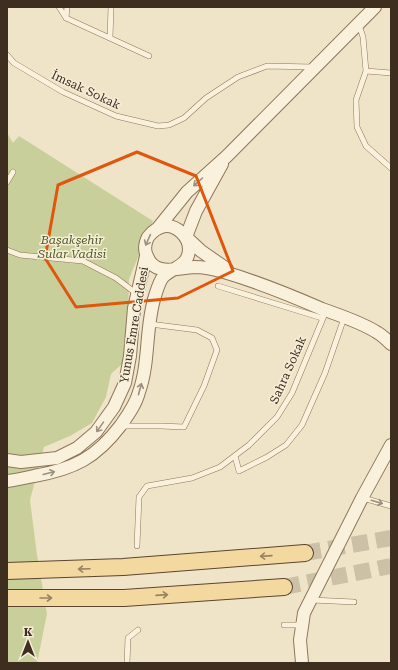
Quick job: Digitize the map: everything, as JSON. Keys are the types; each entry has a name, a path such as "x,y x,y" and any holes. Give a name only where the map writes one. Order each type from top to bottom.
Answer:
{"main road":[{"path":"7,570 123,567 305,553"},
{"path":"7,598 124,598 284,587"}],"street":[{"name":"Yunus Emre Caddesi","path":"7,460 21,462 57,458 77,448 96,432 114,407 125,384 130,356 134,308 146,256 145,246 147,238 158,228 187,192 227,156 375,7"},
{"name":"Yunus Emre Caddesi","path":"7,481 47,474 71,467 95,453 114,434 128,415 139,393 146,363 150,312 155,295 162,278 172,270 181,266 188,255 189,249 186,237 196,211 227,156"},
{"path":"158,228 166,226 180,231 201,251 220,265 242,277"},
{"name":"Yunus Emre Caddesi","path":"146,256 153,266 160,270 172,270"},
{"path":"172,270 194,267 209,268 242,277 277,290 324,314 344,317 379,333 391,344"},
{"path":"302,663 300,640 304,613 362,498 390,447"}],"lane":[{"path":"59,7 66,18 149,56"},
{"path":"66,7 66,18"},
{"path":"110,38 111,7"},
{"path":"358,24 363,37 366,71 356,100 356,126 366,146 391,168"},
{"name":"İmsak Sokak","path":"7,55 14,62 63,92 116,116 158,126 169,125 184,118 206,98 238,77 267,66 314,67"},
{"path":"366,71 391,73"},
{"path":"7,182 13,172"},
{"path":"7,250 20,256 83,261 116,278 138,294"},
{"path":"218,286 324,314"},
{"name":"Sahra Sokak","path":"138,546 139,497 147,486 192,478 220,467 249,445 277,417 292,393 324,314"},
{"path":"235,456 239,471 267,457 286,445 302,425 326,373 344,317"},
{"path":"120,426 184,427 204,386 217,350 212,338 197,330 149,323"},
{"path":"362,498 391,506"},
{"path":"311,600 354,602"},
{"path":"284,625 302,625"},
{"path":"127,663 128,638 138,630"}],"highlighted area":[{"path":"137,152 196,176 233,271 178,298 76,307 45,258 58,185"}],"green space":[{"name":"Başakşehir Sular Vadisi","path":"7,133 13,143 19,136 153,221 129,279 128,319 123,363 111,374 106,397 92,423 70,436 44,447 30,500 47,614 37,663 7,663"}],"tunnel":[{"path":"305,553 391,538"},
{"path":"284,587 391,566"}]}
